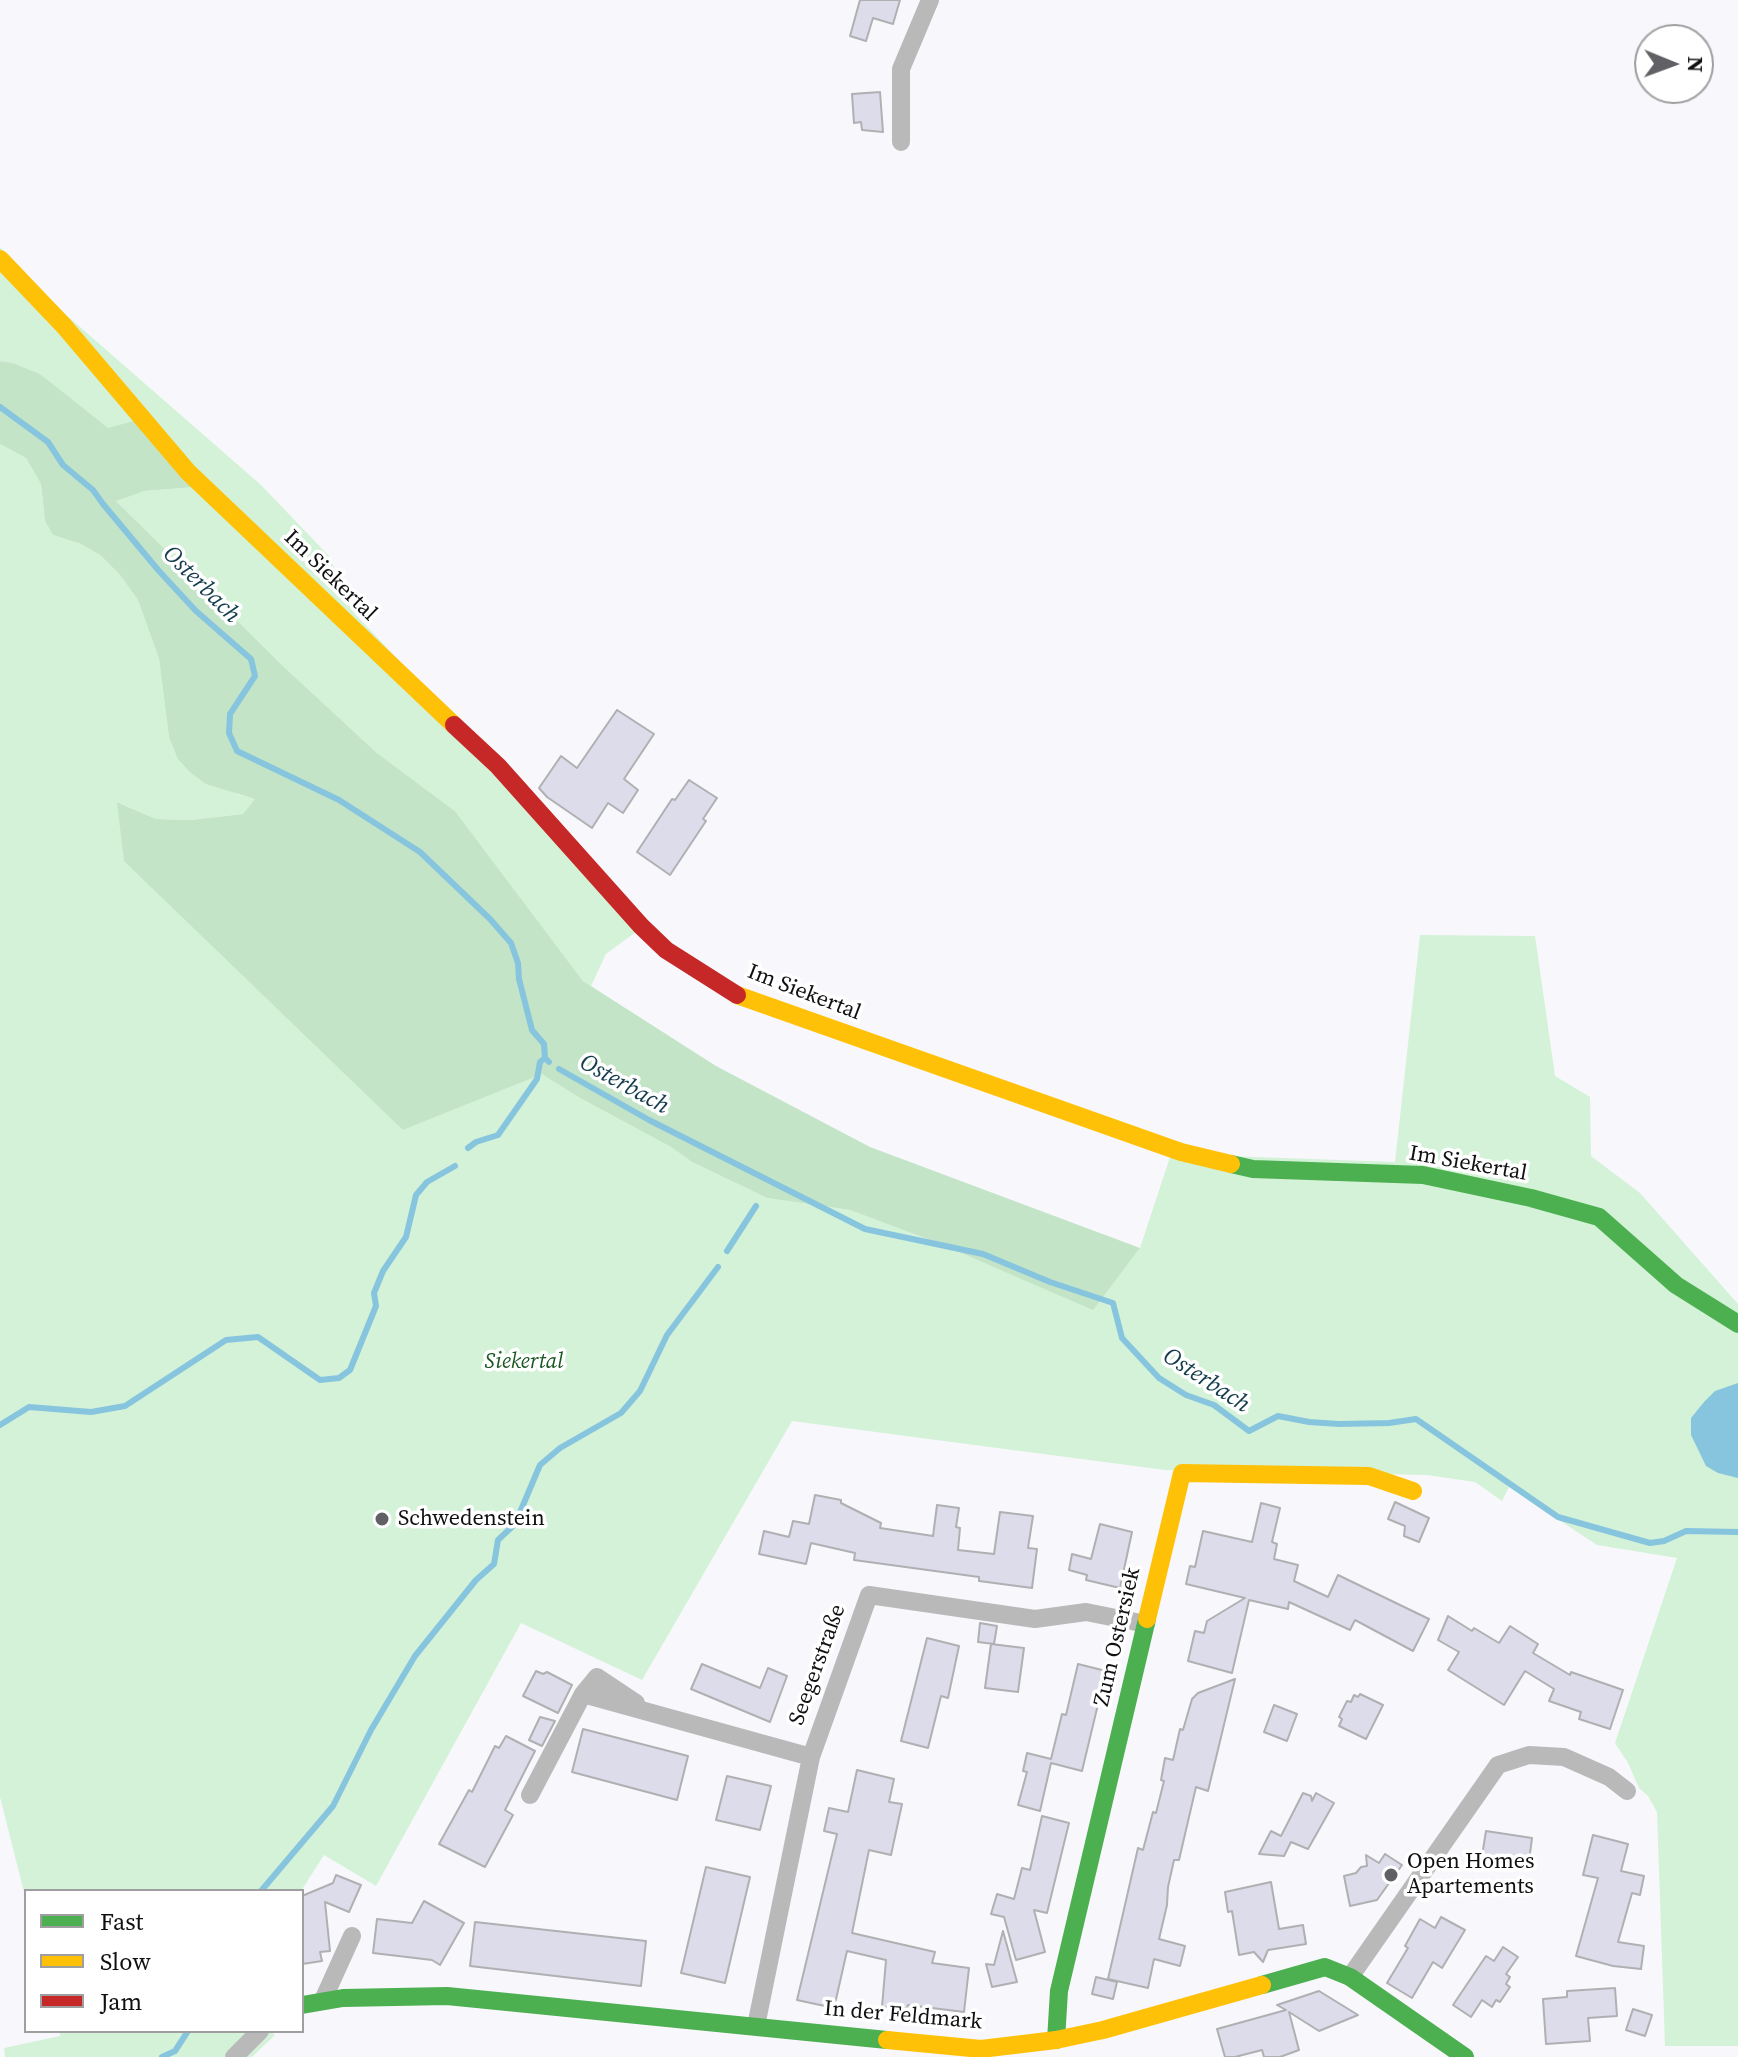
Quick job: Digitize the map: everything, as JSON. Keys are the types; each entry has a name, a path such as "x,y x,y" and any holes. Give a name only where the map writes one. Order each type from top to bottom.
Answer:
{"street":[{"path":"901,142 901,69 930,0"},
{"name":"Im Siekertal","path":"0,259 64,326 188,472 498,766 641,926 666,950 740,997 1181,1152 1253,1169 1423,1175 1531,1198 1599,1217 1676,1285 1738,1324"},
{"name":"Zum Ostersiek","path":"1056,2040 1059,1991 1182,1473 1369,1476 1413,1491"},
{"name":"Seegerstraße","path":"756,2026 811,1757 869,1595 1035,1619 1086,1612 1146,1624"},
{"path":"530,1795 583,1694 811,1757"},
{"path":"1350,1977 1498,1765 1529,1755 1564,1757 1609,1777 1627,1791"},
{"path":"323,2000 352,1936"},
{"name":"In der Feldmark","path":"304,2005 323,2000 447,1996 981,2049 1056,2040 1103,2030 1325,1967 1350,1977 1465,2057"},
{"path":"234,2057 258,2033"}],"green space":[{"path":"0,247 64,313 261,485 329,556 354,613 648,923 606,954 591,986 583,981 455,811 377,753 284,667 115,500 144,491 194,487 115,428 108,428 92,417 40,374 0,361"},
{"path":"0,361 40,374 108,428 134,421 195,487 144,491 116,501 284,667 377,753 455,811 583,981 716,1066 870,1147 1140,1248 1093,1310 943,1245 850,1210 767,1198 692,1162 542,1074 403,1130 124,861 117,802 156,819 191,820 243,814 255,799 206,784 178,759 169,737 159,659 138,600 100,555 81,544 53,535 45,521 41,484 26,458 0,444"},
{"name":"Siekertal","path":"0,444 26,458 41,484 45,521 53,535 81,544 100,555 138,600 159,659 169,737 237,794 256,799 243,814 191,820 156,819 118,802 403,1130 542,1073 692,1162 767,1198 850,1210 943,1245 1093,1309 1140,1248 1171,1154 1395,1162 1420,935 1535,936 1555,1076 1590,1097 1591,1156 1640,1193 1738,1304 1738,2046 1665,2046 1657,1812 1639,1788 1615,1743 1677,1558 1597,1545 1509,1487 1502,1501 1475,1482 1427,1475 1165,1470 792,1421 642,1680 521,1623 376,1886 324,1855 302,1889 24,1889 24,1892 0,1797"},
{"path":"59,2033 275,2035 252,2057 241,2057 235,2047 224,2057 5,2057 4,2048 60,2036"}],"water":[{"path":"1738,1383 1738,1478 1706,1466 1691,1435 1691,1418 1715,1391"}],"building":[{"path":"860,0 900,0 893,24 873,18 866,41 850,36"},
{"path":"880,92 883,132 862,130 861,122 854,123 852,94"},
{"path":"617,710 654,734 624,779 638,790 623,813 608,803 592,828 539,788 561,756 577,768"},
{"path":"689,780 717,798 703,819 706,821 670,875 637,852 672,799 675,800"},
{"path":"815,1495 841,1500 841,1503 881,1523 880,1528 933,1536 937,1505 959,1508 956,1527 960,1528 958,1550 994,1554 1000,1512 1033,1516 1028,1548 1037,1549 1032,1588 979,1581 979,1577 854,1560 855,1553 811,1543 806,1564 759,1554 764,1531 789,1537 793,1521 809,1524"},
{"path":"1395,1502 1429,1518 1419,1542 1404,1536 1405,1526 1388,1519"},
{"path":"1261,1503 1280,1508 1272,1542 1277,1544 1274,1559 1298,1565 1294,1581 1328,1597 1338,1575 1429,1619 1413,1651 1355,1620 1350,1630 1289,1602 1288,1609 1249,1600 1232,1673 1188,1661 1195,1631 1204,1633 1207,1621 1245,1598 1186,1584 1190,1566 1195,1567 1203,1531 1252,1542"},
{"path":"1100,1524 1132,1532 1120,1588 1086,1580 1087,1575 1069,1570 1072,1554 1091,1559"},
{"path":"1448,1616 1499,1643 1510,1626 1538,1644 1533,1653 1570,1675 1571,1672 1623,1690 1610,1729 1579,1719 1581,1712 1549,1701 1554,1689 1525,1671 1504,1705 1448,1670 1459,1652 1438,1640"},
{"path":"980,1623 997,1626 994,1644 978,1642"},
{"path":"927,1638 959,1646 948,1698 941,1696 928,1748 901,1741"},
{"path":"991,1644 1024,1648 1018,1692 985,1688"},
{"path":"702,1664 760,1688 768,1668 787,1676 770,1722 691,1689"},
{"path":"1078,1664 1106,1671 1082,1771 1051,1763 1040,1811 1018,1805 1027,1772 1023,1771 1027,1753 1051,1759"},
{"path":"536,1671 547,1672 572,1685 558,1713 523,1696"},
{"path":"1235,1679 1208,1791 1196,1787 1179,1860 1174,1860 1168,1887 1159,1939 1185,1946 1180,1966 1154,1959 1148,1988 1108,1979 1138,1848 1143,1850 1153,1812 1156,1813 1164,1781 1161,1780 1165,1758 1173,1760 1180,1729 1183,1730 1192,1699 1198,1693"},
{"path":"1360,1694 1383,1705 1366,1739 1339,1726 1342,1719 1339,1717 1347,1701 1351,1702 1354,1695 1358,1697"},
{"path":"1274,1705 1297,1714 1287,1741 1264,1732"},
{"path":"540,1717 555,1721 542,1746 529,1740"},
{"path":"583,1729 688,1756 677,1800 572,1772"},
{"path":"506,1736 535,1751 505,1810 513,1815 485,1867 439,1844 469,1790 472,1792 495,1746 499,1748"},
{"path":"857,1770 894,1779 889,1802 902,1804 891,1855 869,1850 852,1933 935,1952 932,1963 969,1968 964,2012 908,2005 907,2008 882,2007 886,1960 847,1951 834,2008 797,2000 837,1834 824,1831 829,1808 848,1812"},
{"path":"727,1776 771,1786 760,1830 716,1820"},
{"path":"1303,1793 1311,1796 1312,1801 1316,1793 1334,1803 1308,1849 1291,1842 1284,1856 1259,1854 1271,1831 1281,1836"},
{"path":"1042,1816 1069,1823 1047,1913 1034,1910 1045,1952 1016,1960 1004,1917 991,1914 997,1894 1014,1899 1022,1868 1030,1870"},
{"path":"1486,1831 1532,1838 1528,1869 1481,1862"},
{"path":"1593,1835 1628,1844 1621,1871 1644,1876 1640,1895 1632,1893 1618,1942 1644,1946 1641,1969 1613,1966 1576,1956 1598,1878 1583,1875"},
{"path":"1385,1854 1402,1865 1377,1900 1350,1906 1344,1876 1367,1866 1366,1855 1379,1863"},
{"path":"706,1867 750,1877 725,1983 681,1973"},
{"path":"336,1875 361,1885 349,1912 325,1902 330,1951 320,1952 322,1961 304,1964 304,1895 333,1883"},
{"path":"1271,1882 1279,1929 1303,1925 1306,1944 1268,1950 1263,1962 1254,1952 1239,1955 1232,1911 1228,1912 1225,1892"},
{"path":"424,1901 464,1923 440,1965 432,1960 373,1953 377,1919 412,1923"},
{"path":"1441,1917 1465,1930 1442,1968 1433,1962 1412,1998 1387,1983 1408,1948 1405,1946 1420,1919 1435,1928"},
{"path":"475,1922 646,1941 641,1986 470,1966"},
{"path":"1003,1931 1017,1982 992,1987 986,1964 994,1965"},
{"path":"1503,1947 1518,1957 1506,1974 1510,1977 1506,1984 1510,1987 1500,2002 1496,2000 1492,2007 1482,2000 1471,2017 1453,2005 1486,1956 1494,1961"},
{"path":"1096,1977 1117,1982 1113,1999 1092,1994"},
{"path":"1615,1988 1617,2016 1588,2018 1590,2041 1546,2044 1543,1999 1567,1997 1567,1991"},
{"path":"1319,1991 1358,2015 1319,2031 1289,2012 1299,2050 1280,2057 1264,2057 1262,2050 1225,2057 1217,2029 1286,2010 1277,2005"},
{"path":"1633,2009 1652,2015 1645,2036 1626,2030"}],"waterway":[{"name":"Osterbach","path":"0,407 48,442 63,465 93,490 196,611 251,659 255,676 230,714 229,733 237,751 339,800 420,852 511,943 532,1030 544,1044 545,1058 549,1062"},
{"path":"468,1148 498,1135 537,1079 540,1062 545,1058"},
{"name":"Osterbach","path":"559,1069 649,1120 865,1229 983,1254 1050,1282 1113,1303 1122,1338 1159,1378 1186,1395 1214,1405 1249,1431 1278,1416 1339,1424 1416,1419 1558,1517 1650,1543 1664,1541 1686,1531 1738,1532"},
{"path":"0,1425 29,1407 91,1412 125,1406 226,1340 258,1337 320,1380 339,1378 350,1370 376,1306 374,1293 383,1271 406,1237 416,1195 427,1182 455,1166"},
{"path":"727,1251 756,1206"},
{"path":"263,1889 333,1806 371,1730 415,1656 476,1580 494,1564 498,1540 515,1524 540,1465 560,1448 621,1413 640,1391 667,1335 718,1267"},
{"path":"162,2057 175,2051 187,2033"}],"traffic: fast":[{"path":"1231,1164 1253,1169 1423,1175 1531,1198 1599,1217 1676,1285 1738,1324"},
{"path":"1056,2040 1059,1991 1147,1619"},
{"path":"1262,1985 1325,1967 1350,1977 1465,2057"},
{"path":"304,2005 343,1998 447,1996 887,2040"}],"traffic: slow":[{"path":"0,259 64,326 188,472 454,725"},
{"path":"737,995 1181,1152 1231,1164"},
{"path":"1147,1619 1182,1473 1369,1476 1413,1491"},
{"path":"887,2040 981,2049 1056,2040 1103,2030 1262,1985"}],"traffic: jam":[{"path":"454,725 498,766 666,950 737,995"}],"place":[{"name":"Schwedenstein","path":"382,1519"},
{"name":"Open Homes Apartements","path":"1391,1875"}]}
